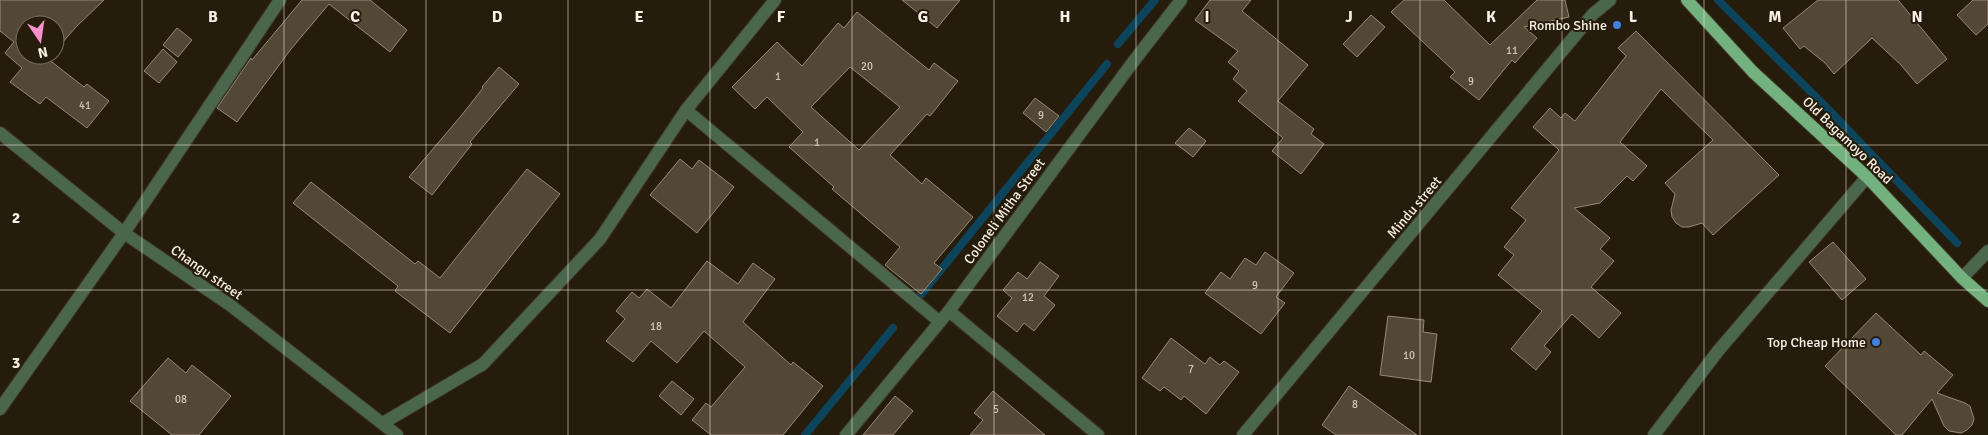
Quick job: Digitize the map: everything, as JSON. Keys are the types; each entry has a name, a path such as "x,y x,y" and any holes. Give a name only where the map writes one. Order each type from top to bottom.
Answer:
{"main road":[{"name":"Old Bagamoyo Road","path":"1687,0 1753,72 1867,178 1962,278 1988,301"}],"street":[{"path":"0,409 124,233 280,0"},
{"path":"383,423 483,364 600,240 686,110 775,0"},
{"name":"Coloneli Mitha Street","path":"846,435 949,311 1132,62 1181,0"},
{"name":"Mindu street","path":"1243,435 1593,14 1610,0"},
{"path":"686,110 940,322"},
{"name":"Changu street","path":"0,133 124,233 230,305 397,435"},
{"path":"1654,435 1718,351 1867,178"},
{"path":"1962,278 1988,251"},
{"path":"949,311 1098,435"}],"building":[{"path":"0,0 104,0 65,40 65,15 15,15 15,62 5,53 14,42 0,31"},
{"path":"302,0 370,0 407,30 390,52 329,4 291,49 237,122 217,108 251,58 252,60"},
{"path":"902,0 960,0 937,28"},
{"path":"1210,0 1251,0 1242,11 1308,65 1278,101 1314,129 1311,134 1324,144 1301,174 1272,151 1283,138 1238,101 1247,91 1233,79 1239,71 1228,62 1238,51 1195,20"},
{"path":"1404,0 1444,0 1490,45 1537,0 1565,0 1569,17 1524,27 1537,38 1515,63 1512,60 1479,100 1450,77 1455,72 1391,12"},
{"path":"1818,0 1898,0 1947,59 1917,84 1901,65 1872,38 1834,74 1825,63 1804,46 1800,49 1783,28"},
{"path":"1973,0 1988,0 1988,24 1976,35 1957,15"},
{"path":"857,12 929,70 934,63 958,81 930,116 927,114 890,155 922,184 926,178 973,217 934,263 942,269 921,294 885,265 900,247 832,189 834,187 789,147 803,132 767,97 755,109 732,87 777,42 802,66 838,23 844,28","holes":["850,67 900,107 859,150 811,107"]},
{"path":"1371,15 1385,27 1357,57 1343,44"},
{"path":"177,28 192,40 178,57 163,45"},
{"path":"1636,31 1779,175 1713,235 1702,223 1682,227 1676,223 1672,217 1671,210 1675,194 1665,183 1713,140 1661,89 1620,142 1647,166 1633,181 1627,176 1600,203 1574,208 1610,238 1600,249 1614,261 1591,287 1621,313 1599,338 1572,314 1544,346 1551,352 1536,370 1511,349 1542,311 1498,275 1514,255 1504,247 1526,220 1511,208 1559,150 1533,127 1550,108 1561,118 1565,113 1575,121 1626,56 1618,48"},
{"path":"163,49 177,62 159,83 144,71"},
{"path":"19,65 56,65 84,87 87,84 109,101 87,128 46,97 40,104 10,82 22,68"},
{"path":"499,67 519,84 470,142 472,144 432,195 409,177 461,116"},
{"path":"1035,98 1059,116 1046,132 1023,113"},
{"path":"1189,128 1206,141 1193,157 1175,143"},
{"path":"680,159 692,169 699,160 734,187 697,233 650,195"},
{"path":"527,169 560,194 450,333 395,291 398,286 293,203 311,182 415,264 418,261 440,278"},
{"path":"1833,242 1866,279 1842,300 1809,262"},
{"path":"1265,252 1294,273 1276,297 1285,303 1261,334 1205,293 1221,272 1230,279 1245,258 1256,265"},
{"path":"707,261 738,284 753,263 775,279 743,322 791,365 793,362 823,386 783,435 711,435 692,420 706,403 711,407 745,367 704,331 677,363 651,341 633,362 606,341 625,319 616,311 632,292 639,298 647,289 671,308"},
{"path":"1040,262 1059,276 1044,296 1055,305 1034,331 1024,323 1017,332 997,316 1012,298 1003,290 1018,272 1027,279"},
{"path":"1876,313 1921,355 1924,351 1953,375 1937,393 1970,406 1974,419 1972,425 1967,430 1961,433 1949,431 1944,426 1932,399 1902,435 1896,435 1825,366"},
{"path":"1388,316 1424,320 1423,332 1437,334 1431,382 1380,375"},
{"path":"1171,338 1205,364 1210,357 1220,365 1224,361 1239,372 1206,414 1184,396 1181,400 1164,387 1160,391 1142,378"},
{"path":"168,358 186,373 192,365 231,396 199,435 172,435 130,401"},
{"path":"672,381 694,399 681,415 659,396"},
{"path":"1349,386 1417,435 1336,435 1322,425"},
{"path":"993,391 1045,435 970,435 983,420 974,413"},
{"path":"895,396 913,411 893,435 863,435"}],"waterway":[{"path":"1118,44 1155,0"},
{"path":"1718,0 1826,107 1957,243"},
{"path":"919,297 1107,64"},
{"path":"805,435 893,328"}],"place":[{"name":"Rombo Shine","path":"1617,25"},
{"name":"Top Cheap Home","path":"1876,342"}]}
